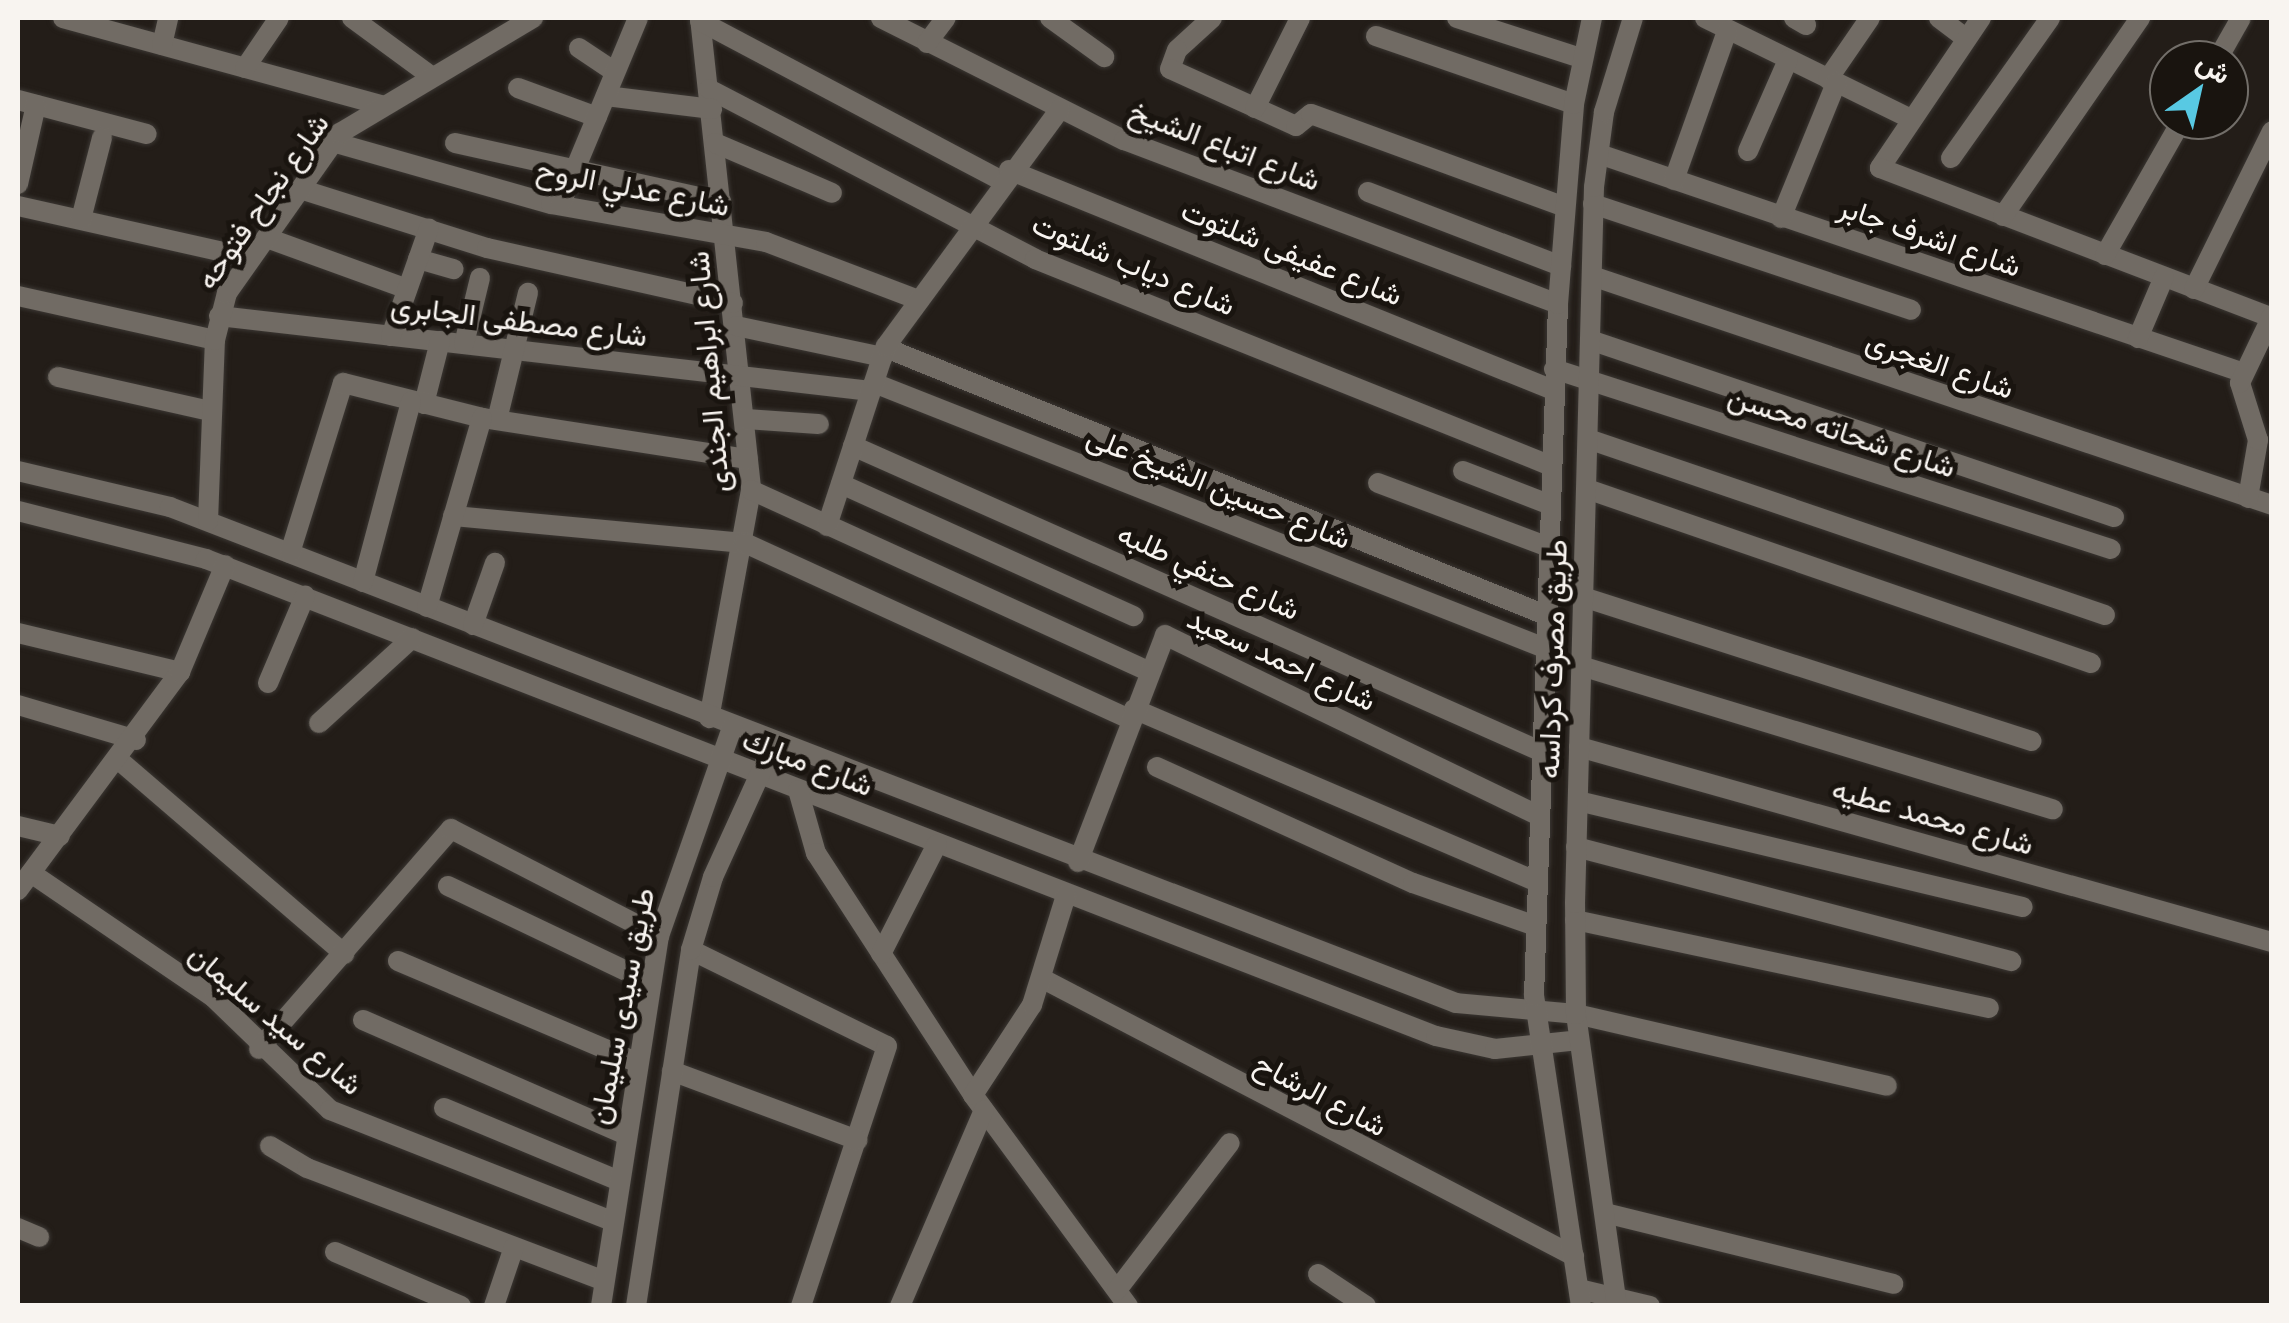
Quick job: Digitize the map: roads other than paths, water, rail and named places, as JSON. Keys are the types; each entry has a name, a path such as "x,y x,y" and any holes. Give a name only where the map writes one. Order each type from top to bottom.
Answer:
{"street":[{"path":"63,18 382,105"},
{"path":"162,45 168,18"},
{"path":"245,68 279,18"},
{"path":"352,18 431,76"},
{"name":"شارع نجاح فتوحه","path":"208,521 215,340 219,316 251,258 333,142 382,105 529,18"},
{"path":"561,203 638,18"},
{"name":"شارع اتباع الشيخ","path":"881,18 1060,109 1558,304"},
{"path":"928,43 946,18"},
{"path":"1050,18 1104,56"},
{"path":"1212,18 1167,66 1297,126 1311,114 1565,207"},
{"path":"1255,108 1300,18"},
{"path":"1457,18 1581,58"},
{"name":"طريق مصرف كرداسه","path":"1580,1297 1536,1013 1536,882 1543,614 1558,304 1574,104 1592,18"},
{"name":"طريق مصرف كرداسه","path":"1617,1302 1578,1040 1575,920 1594,204 1598,154 1633,18"},
{"path":"1705,18 1909,118"},
{"path":"1781,218 1832,81 1870,18"},
{"path":"1939,18 1966,38"},
{"path":"1981,18 1909,118 1881,161 1882,170 2271,317 2244,373 2240,396 2258,440 2248,498"},
{"path":"1951,158 2050,18"},
{"path":"2003,216 2140,18"},
{"path":"2229,40 2242,18"},
{"name":"شارع ابراهيم الجندى","path":"700,19 752,490 709,718"},
{"name":"شارع عفيفى شلتوت","path":"700,19 1006,176 1554,380"},
{"path":"1674,180 1727,31"},
{"path":"1376,36 1574,104"},
{"path":"579,48 616,72"},
{"path":"1748,151 1788,60"},
{"path":"518,88 596,117"},
{"name":"شارع دياب شلتوت","path":"606,96 710,99 1034,258 1549,465"},
{"path":"18,184 27,102 147,134"},
{"path":"827,526 884,353 970,225 1060,109"},
{"path":"2194,288 2272,131"},
{"path":"81,219 102,138"},
{"path":"2105,255 2171,140"},
{"name":"شارع عدلي الروح","path":"333,142 447,180 766,242 919,300"},
{"path":"455,143 722,202"},
{"path":"715,144 832,193"},
{"name":"شارع اشرف جابر","path":"1598,154 2244,373"},
{"path":"300,188 428,228 733,303"},
{"path":"1368,192 1561,266"},
{"path":"1594,204 1910,310"},
{"path":"18,206 251,258"},
{"path":"391,336 428,228"},
{"path":"266,238 407,289"},
{"path":"418,258 454,270"},
{"name":"شارع الغجرى","path":"1592,276 2272,505"},
{"path":"2138,338 2164,277"},
{"path":"464,344 480,278"},
{"path":"427,607 454,516 514,350 528,294"},
{"path":"18,296 215,340"},
{"name":"شارع مصطفى الجابرى","path":"219,316 740,376 873,387"},
{"path":"736,326 884,353 1543,614"},
{"path":"1590,340 2114,517"},
{"path":"363,582 417,403 440,341"},
{"path":"58,377 210,411"},
{"name":"شارع شحاته محسن","path":"1554,380 1589,381 2111,549"},
{"path":"290,553 341,384 490,419 748,458"},
{"name":"شارع حسين الشيخ على","path":"873,387 1542,647"},
{"path":"745,419 819,424"},
{"path":"1588,439 2105,615"},
{"name":"شارع حنفي طلبه","path":"853,446 1540,751"},
{"name":"شارع مبارك","path":"18,471 208,521 1078,862 1438,998 1536,1013 1576,1014 1887,1086"},
{"path":"1463,471 1548,504"},
{"path":"1378,483 1546,546"},
{"path":"840,484 1134,616"},
{"path":"1587,489 2091,663"},
{"path":"752,490 1148,671"},
{"name":"شارع مبارك","path":"18,511 224,566 1436,1036 1496,1049 1578,1040"},
{"path":"454,516 745,543 1132,714 1536,882"},
{"path":"473,625 495,562"},
{"path":"18,890 136,740 180,672 224,566"},
{"path":"268,683 305,596"},
{"path":"1583,596 2031,741"},
{"path":"18,632 180,672"},
{"name":"شارع احمد سعيد","path":"1078,862 1148,671 1168,635 1538,816"},
{"path":"319,723 412,638"},
{"path":"1582,666 2053,809"},
{"path":"18,705 136,740"},
{"name":"طريق سيدى سليمان","path":"601,1306 659,936 732,727"},
{"name":"طريق سيدى سليمان","path":"636,1306 690,950 742,814 774,744"},
{"name":"شارع محمد عطيه","path":"1579,748 2272,942"},
{"path":"120,761 344,954"},
{"path":"1156,767 1413,883 1536,926"},
{"path":"798,790 809,840 881,954 978,1102 1123,1298 1230,1143"},
{"path":"706,798 742,814"},
{"path":"1578,801 2023,907"},
{"path":"18,826 60,836"},
{"path":"259,1049 451,829 659,936"},
{"path":"881,954 937,844"},
{"path":"1576,847 2011,961"},
{"name":"شارع سيد سليمان","path":"31,873 214,998 259,1049 361,1126 612,1221"},
{"path":"1118,915 1130,882"},
{"path":"448,886 651,983"},
{"path":"900,1306 978,1102 1020,1031 1043,980 1066,895"},
{"path":"1575,920 1989,1008"},
{"path":"690,950 849,1033 884,1042 888,1052 801,1306"},
{"path":"398,962 638,1063"},
{"name":"شارع الرشاح","path":"1043,980 1574,1256"},
{"path":"362,1020 626,1135"},
{"path":"672,1071 858,1140"},
{"path":"444,1108 619,1181"},
{"path":"270,1146 307,1168 604,1280"},
{"path":"1605,1213 1893,1284"},
{"path":"18,1228 39,1237"},
{"path":"494,1306 514,1246"},
{"path":"335,1252 462,1306"},
{"path":"1318,1274 1366,1306"},
{"path":"1580,1297 1650,1306"}]}
